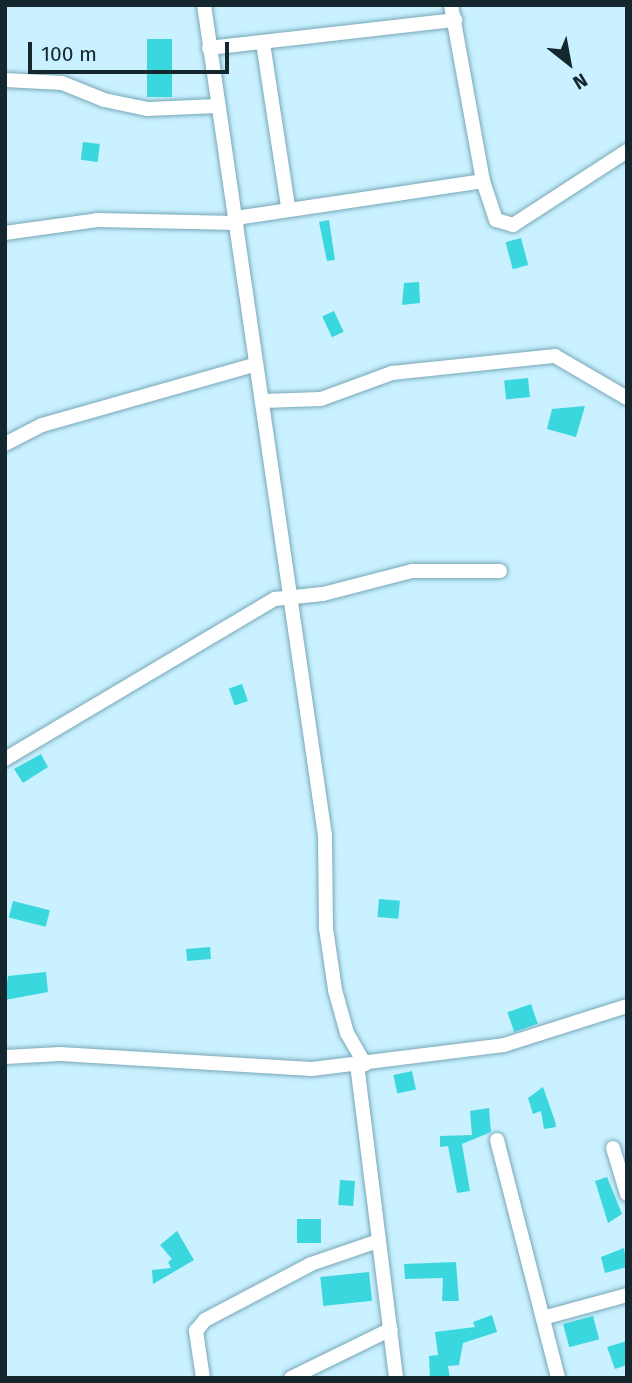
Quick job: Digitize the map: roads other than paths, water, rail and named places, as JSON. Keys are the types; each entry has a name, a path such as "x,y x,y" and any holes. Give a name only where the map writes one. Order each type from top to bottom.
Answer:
{"street":[{"path":"204,5 254,365 263,401 325,835 326,928 335,990 347,1033 361,1064 378,1241 397,1378"},
{"path":"209,48 263,43 453,12 483,181 492,215 502,225 513,225 627,150"},
{"path":"263,43 288,206"},
{"path":"5,80 62,83 104,100 148,109 217,106"},
{"path":"5,233 97,219 236,221 288,206 483,181"},
{"path":"263,401 321,399 392,373 555,356 627,398"},
{"path":"5,444 42,425 254,365"},
{"path":"5,759 275,599 291,600 412,571 500,571"},
{"path":"5,1057 60,1054 299,1069 361,1064 505,1045 627,1006"},
{"path":"497,1140 558,1378"},
{"path":"613,1148 627,1194"},
{"path":"203,1378 196,1331 205,1320 311,1264 378,1241"},
{"path":"543,1318 627,1295"},
{"path":"290,1378 391,1329"}]}
